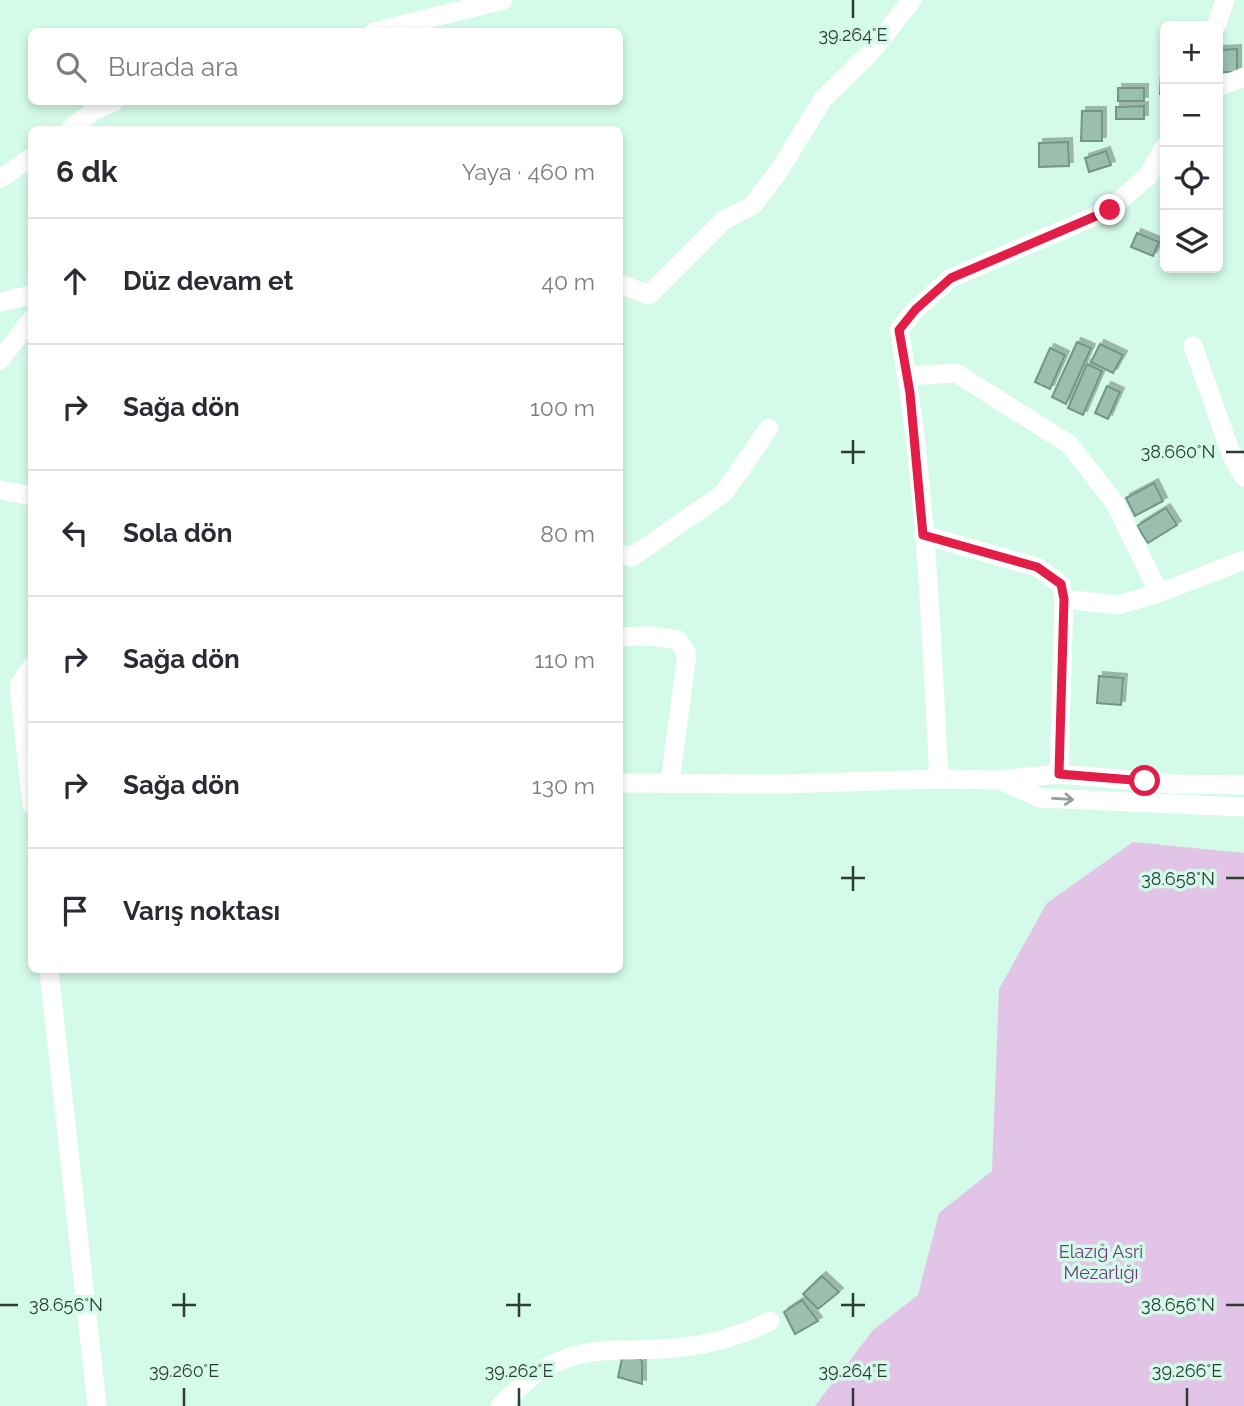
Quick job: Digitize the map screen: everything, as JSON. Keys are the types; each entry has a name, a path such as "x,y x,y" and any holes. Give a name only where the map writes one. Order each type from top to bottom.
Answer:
{"street":[{"path":"390,28 503,0"},
{"path":"623,285 649,295 724,220 753,205 780,169 823,99 871,52 912,0"},
{"path":"1218,21 1225,0"},
{"path":"1223,85 1244,77"},
{"path":"74,126 95,110 107,105"},
{"path":"939,779 930,611 907,376 899,330 916,309 951,278 1110,210 1149,176 1164,147"},
{"path":"0,179 28,159"},
{"path":"0,302 28,296"},
{"path":"0,359 28,324"},
{"path":"1193,346 1232,456 1244,477"},
{"path":"907,376 956,373 1069,444 1115,503 1159,593"},
{"path":"623,555 632,557 724,494 769,428"},
{"path":"0,490 28,495"},
{"path":"923,535 1037,567 1061,584 1064,599 1059,774"},
{"path":"1064,599 1118,605 1159,593 1244,560"},
{"path":"623,637 652,636 678,640 687,654 670,783"},
{"path":"17,684 28,772"},
{"path":"623,783 784,784 939,779 999,780 1059,774 1172,783 1244,785"},
{"path":"999,780 1040,799 1244,807"},
{"path":"49,973 97,1406"},
{"path":"500,1406 536,1373 565,1358 610,1349 659,1349 702,1344 744,1333 770,1321"}],"green space":[{"name":"Elazığ Asri Mezarlığı","path":"1133,842 1244,853 1244,1406 815,1406 873,1330 918,1295 939,1213 992,1171 999,989 1047,903"}],"building":[{"path":"1237,49 1237,72 1223,72 1223,50"},
{"path":"1118,88 1144,88 1144,101 1118,101"},
{"path":"1144,106 1144,119 1116,119 1116,107"},
{"path":"1082,111 1102,111 1102,141 1081,141"},
{"path":"1068,142 1069,166 1039,167 1039,143"},
{"path":"1106,151 1111,165 1089,172 1085,158"},
{"path":"1137,233 1159,242 1153,256 1131,247"},
{"path":"1077,342 1091,348 1066,404 1052,397"},
{"path":"1100,344 1123,355 1113,373 1091,362"},
{"path":"1050,348 1065,355 1050,389 1035,382"},
{"path":"1087,364 1102,371 1083,415 1068,408"},
{"path":"1107,386 1120,392 1108,419 1095,413"},
{"path":"1154,483 1163,501 1135,516 1126,498"},
{"path":"1166,508 1177,525 1148,543 1137,526"},
{"path":"1099,676 1123,678 1121,705 1097,703"},
{"path":"822,1276 839,1292 818,1309 803,1294"},
{"path":"802,1300 818,1321 795,1334 784,1312"},
{"path":"624,1349 642,1361 642,1384 618,1377"}],"route":[{"path":"1110,210 951,278 916,309 899,330 910,393 923,535 1037,567 1061,584 1064,599 1059,774 1145,781"}]}
